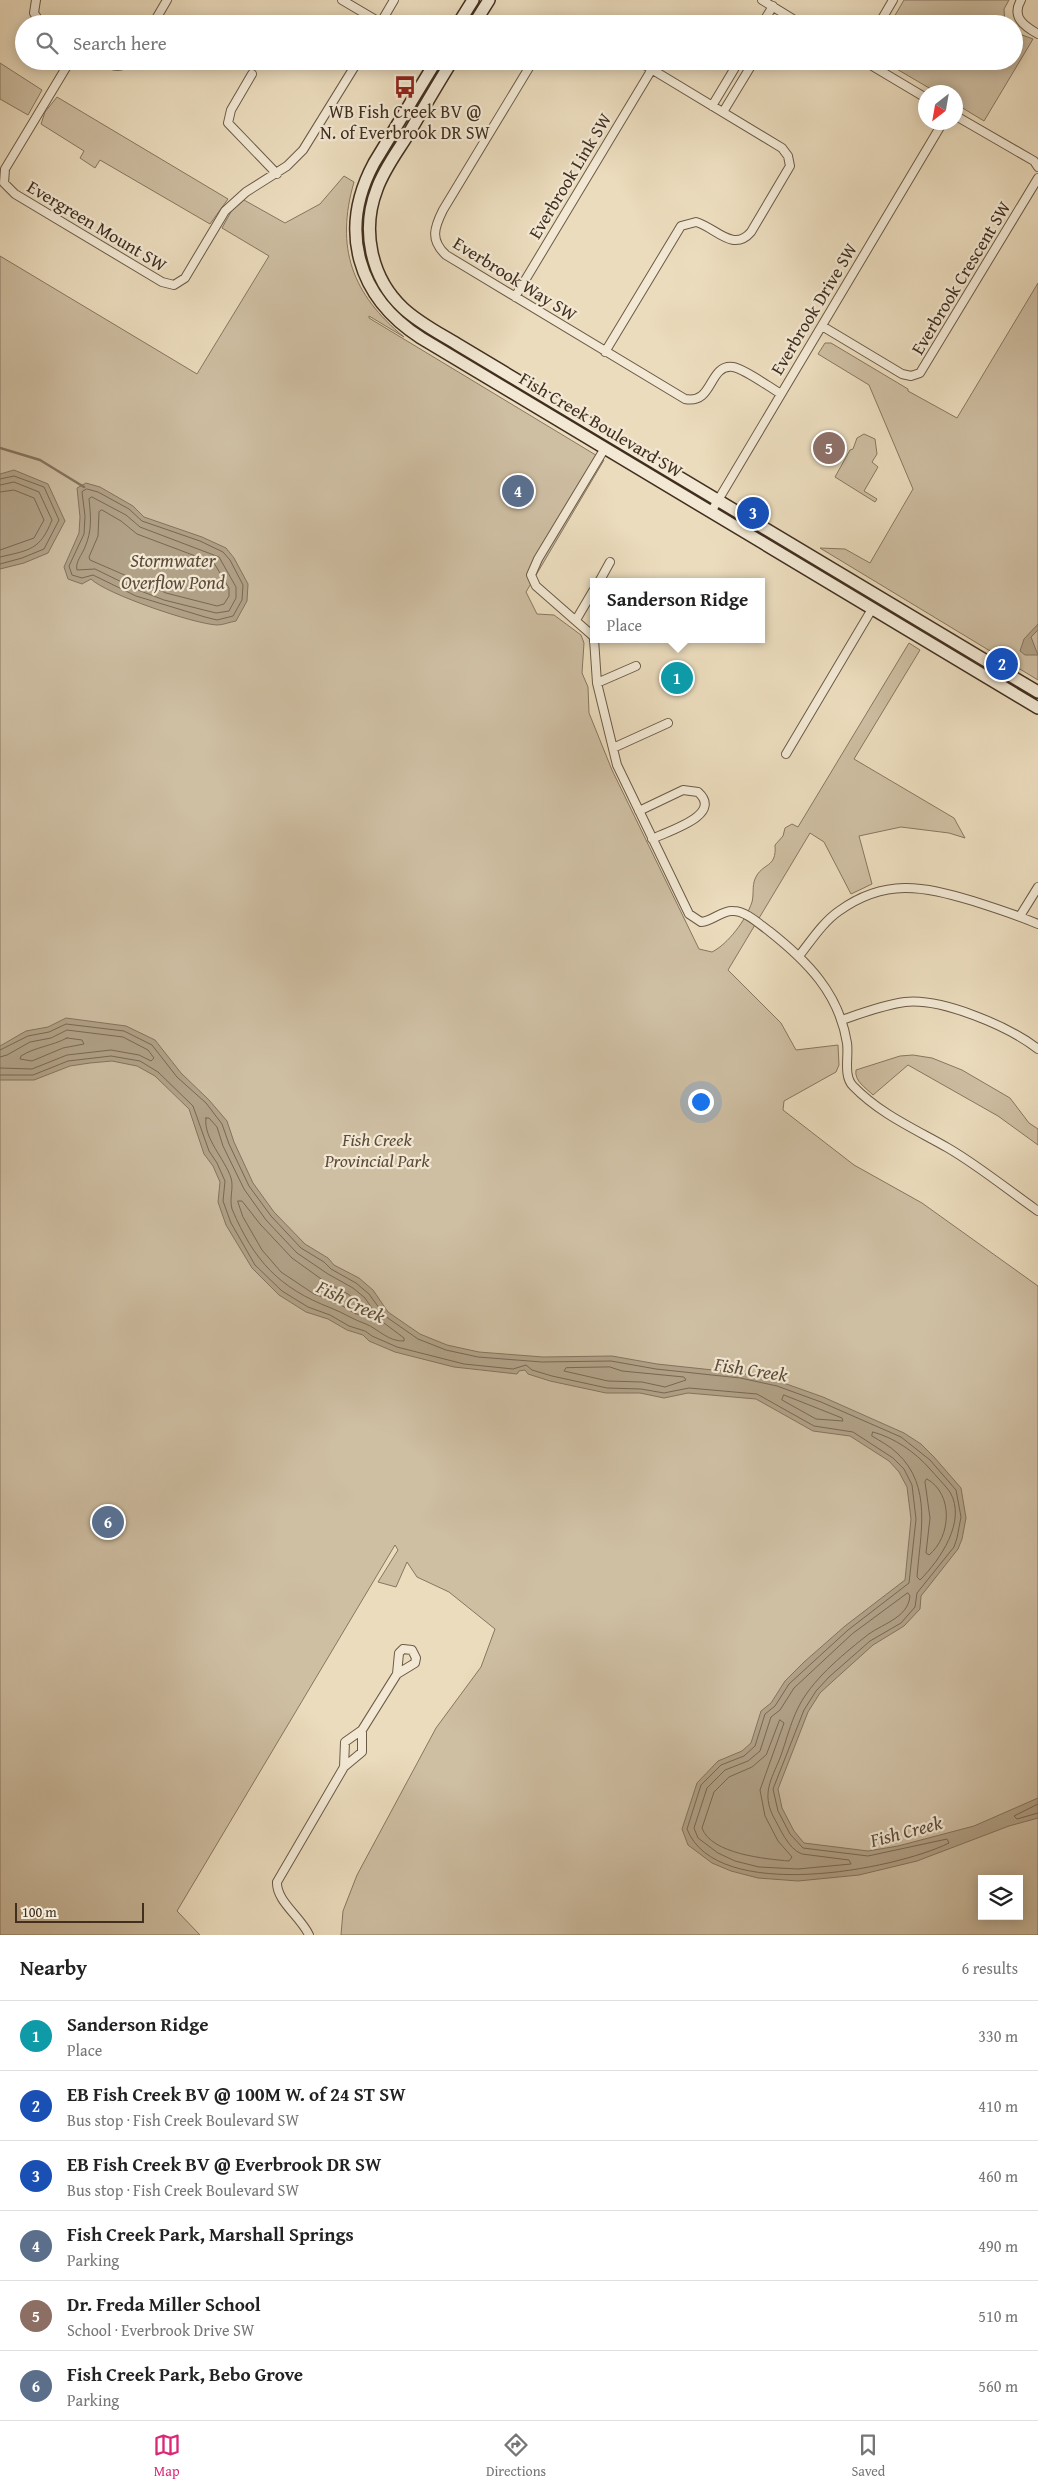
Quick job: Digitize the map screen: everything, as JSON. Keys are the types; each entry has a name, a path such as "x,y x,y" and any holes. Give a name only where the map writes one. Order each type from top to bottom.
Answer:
{"main road":[{"path":"464,15 473,0"},
{"path":"480,15 489,0"},
{"name":"Fish Creek Boulevard SW","path":"431,70 374,163 360,196 356,219 356,244 367,280 382,305 409,330 1038,708"},
{"name":"Fish Creek Boulevard SW","path":"447,70 382,177 373,199 369,229 371,252 384,284 396,301 416,318 1034,689"}],"street":[{"path":"35,15 36,0"},
{"path":"158,15 167,0"},
{"path":"342,0 367,15"},
{"path":"385,15 394,0"},
{"path":"762,0 787,15"},
{"path":"885,15 894,0"},
{"path":"1018,15 1017,8 1022,0"},
{"path":"767,15 772,6"},
{"path":"1023,24 1038,34"},
{"name":"Evergreen Mount SW","path":"65,70 5,169 4,182 7,188 15,194 170,285 180,282 225,212 246,192 277,174 303,150 352,70"},
{"name":"Everbrook Way SW","path":"527,70 443,210 434,234 438,248 446,255 685,399 696,400 701,397 716,374 729,367 739,369 781,394"},
{"name":"Everbrook Link SW","path":"515,297 651,70"},
{"path":"605,352 681,226 696,222 728,239 736,241 744,238 751,232 788,169 789,159 786,151 654,70"},
{"path":"712,106 734,70"},
{"path":"723,112 749,70"},
{"path":"879,70 918,93"},
{"path":"252,74 231,110 228,123 277,174"},
{"path":"963,120 1034,161 1038,167"},
{"name":"Everbrook Drive SW","path":"710,512 938,130"},
{"name":"Everbrook Crescent SW","path":"822,326 902,374 911,376 920,373 1038,178"},
{"path":"590,634 536,586 531,575 538,559 605,448"},
{"path":"601,578 610,562"},
{"path":"576,620 590,596"},
{"path":"786,754 872,609"},
{"path":"594,643 597,684 617,765 692,917 698,921 706,921 728,911 736,910 753,919 799,956 822,981 842,1020 847,1043 848,1076 854,1087 894,1119 970,1162 1038,1211"},
{"path":"597,684 636,666"},
{"path":"1022,698 1034,689"},
{"path":"614,748 668,723"},
{"path":"639,811 683,790 698,792 704,800 704,810 699,817 652,839"},
{"path":"799,956 838,912 865,895 885,890 917,887 940,891 1020,916 1038,924"},
{"path":"1020,916 1038,887"},
{"path":"842,1020 868,1010 906,1002 943,1005 1012,1032 1038,1049"},
{"path":"344,1767 345,1742 362,1730 397,1674"},
{"path":"309,1935 280,1895 277,1882 344,1767 362,1752 362,1730"}],"green space":[{"path":"904,0 1009,0 1004,9 1004,15 895,15"},
{"path":"1023,35 1033,39 1023,56"},
{"path":"0,63 42,90 28,115 0,99"},
{"path":"898,70 1014,70 984,121 963,108 963,85 924,85"},
{"path":"57,97 228,199 210,224 100,160 95,168 80,158 84,151 41,124 45,112"},
{"name":"Fish Creek Provincial Park","path":"344,176 354,182 346,228 352,268 360,286 372,304 386,321 404,337 369,316 369,318 604,460 526,592 537,614 554,615 581,635 584,643 582,673 588,687 589,713 612,770 699,949 712,952 736,931 752,902 755,879 761,870 774,858 775,845 783,836 785,828 792,824 798,827 909,643 920,650 854,759 954,818 965,838 949,833 901,827 859,836 872,884 851,894 824,842 810,833 728,970 781,1023 796,1050 838,1045 839,1065 836,1072 784,1101 783,1110 854,1165 922,1203 1038,1286 1038,1935 341,1935 343,1911 357,1875 436,1728 481,1667 495,1629 449,1592 417,1577 407,1562 396,1587 378,1582 398,1550 395,1545 177,1911 200,1935 0,1935 0,256 197,374 269,256 222,228 232,210 244,200 285,223 320,204"},
{"path":"1038,283 1038,680 820,548 845,549 870,563 913,489 869,385 818,354 825,343 831,343 908,389 908,391 957,418"},
{"path":"864,434 875,439 877,454 872,462 878,467 864,491 877,499 875,502 835,477 850,450 853,449 857,438"},
{"path":"913,1055 932,1058 962,1070 1010,1098 1029,1123 1038,1129 1038,1145 998,1116 908,1065 873,1095 857,1078 856,1070 900,1056"}],"water":[{"path":"14,470 48,484 65,521 48,553 24,563 0,569 0,474"},
{"name":"Stormwater Overflow Pond","path":"86,483 100,487 133,506 144,517 202,537 226,548 234,558 248,584 247,601 236,621 217,625 190,620 131,600 91,579 82,584 68,579 64,567 79,533 80,517 77,488"},
{"path":"1038,624 1038,630 1031,637 1038,655 1025,655 1020,651 1024,639"},
{"name":"Fish Creek","path":"66,1018 126,1026 155,1040 181,1073 209,1100 227,1121 234,1142 253,1183 274,1212 305,1244 328,1258 334,1265 359,1278 373,1290 388,1312 420,1334 447,1345 479,1352 543,1357 612,1356 657,1364 741,1373 778,1381 823,1397 904,1433 921,1444 961,1488 966,1518 962,1539 958,1549 921,1596 920,1609 904,1626 873,1645 820,1693 808,1712 778,1789 782,1808 794,1831 804,1843 868,1851 898,1846 974,1826 1038,1798 1038,1818 1009,1826 917,1861 859,1875 798,1881 758,1878 731,1871 712,1863 688,1845 682,1829 697,1783 718,1761 742,1751 751,1743 761,1711 771,1703 785,1681 804,1662 845,1626 905,1580 911,1519 907,1487 899,1472 889,1461 850,1436 813,1431 756,1399 688,1393 664,1398 640,1393 606,1393 550,1381 528,1374 525,1370 519,1371 517,1374 454,1367 395,1352 369,1341 363,1335 347,1330 328,1319 306,1312 279,1295 252,1268 226,1225 218,1202 220,1182 213,1166 204,1154 189,1109 155,1076 137,1066 112,1061 70,1066 34,1080 0,1080 0,1046 26,1031 48,1027"}],"waterway":[{"path":"0,448 40,460 84,487"}],"place":[{"name":"WB Fish Creek BV @ N. of Everbrook DR SW","path":"405,87"},
{"name":"Dr. Freda Miller School","path":"829,448"},
{"name":"Fish Creek Park, Marshall Springs","path":"518,491"},
{"name":"EB Fish Creek BV @ Everbrook DR SW","path":"753,513"},
{"name":"EB Fish Creek BV @ 100M W. of 24 ST SW","path":"1002,664"},
{"name":"Sanderson Ridge","path":"677,678"},
{"name":"Fish Creek Park, Bebo Grove","path":"108,1522"}]}
